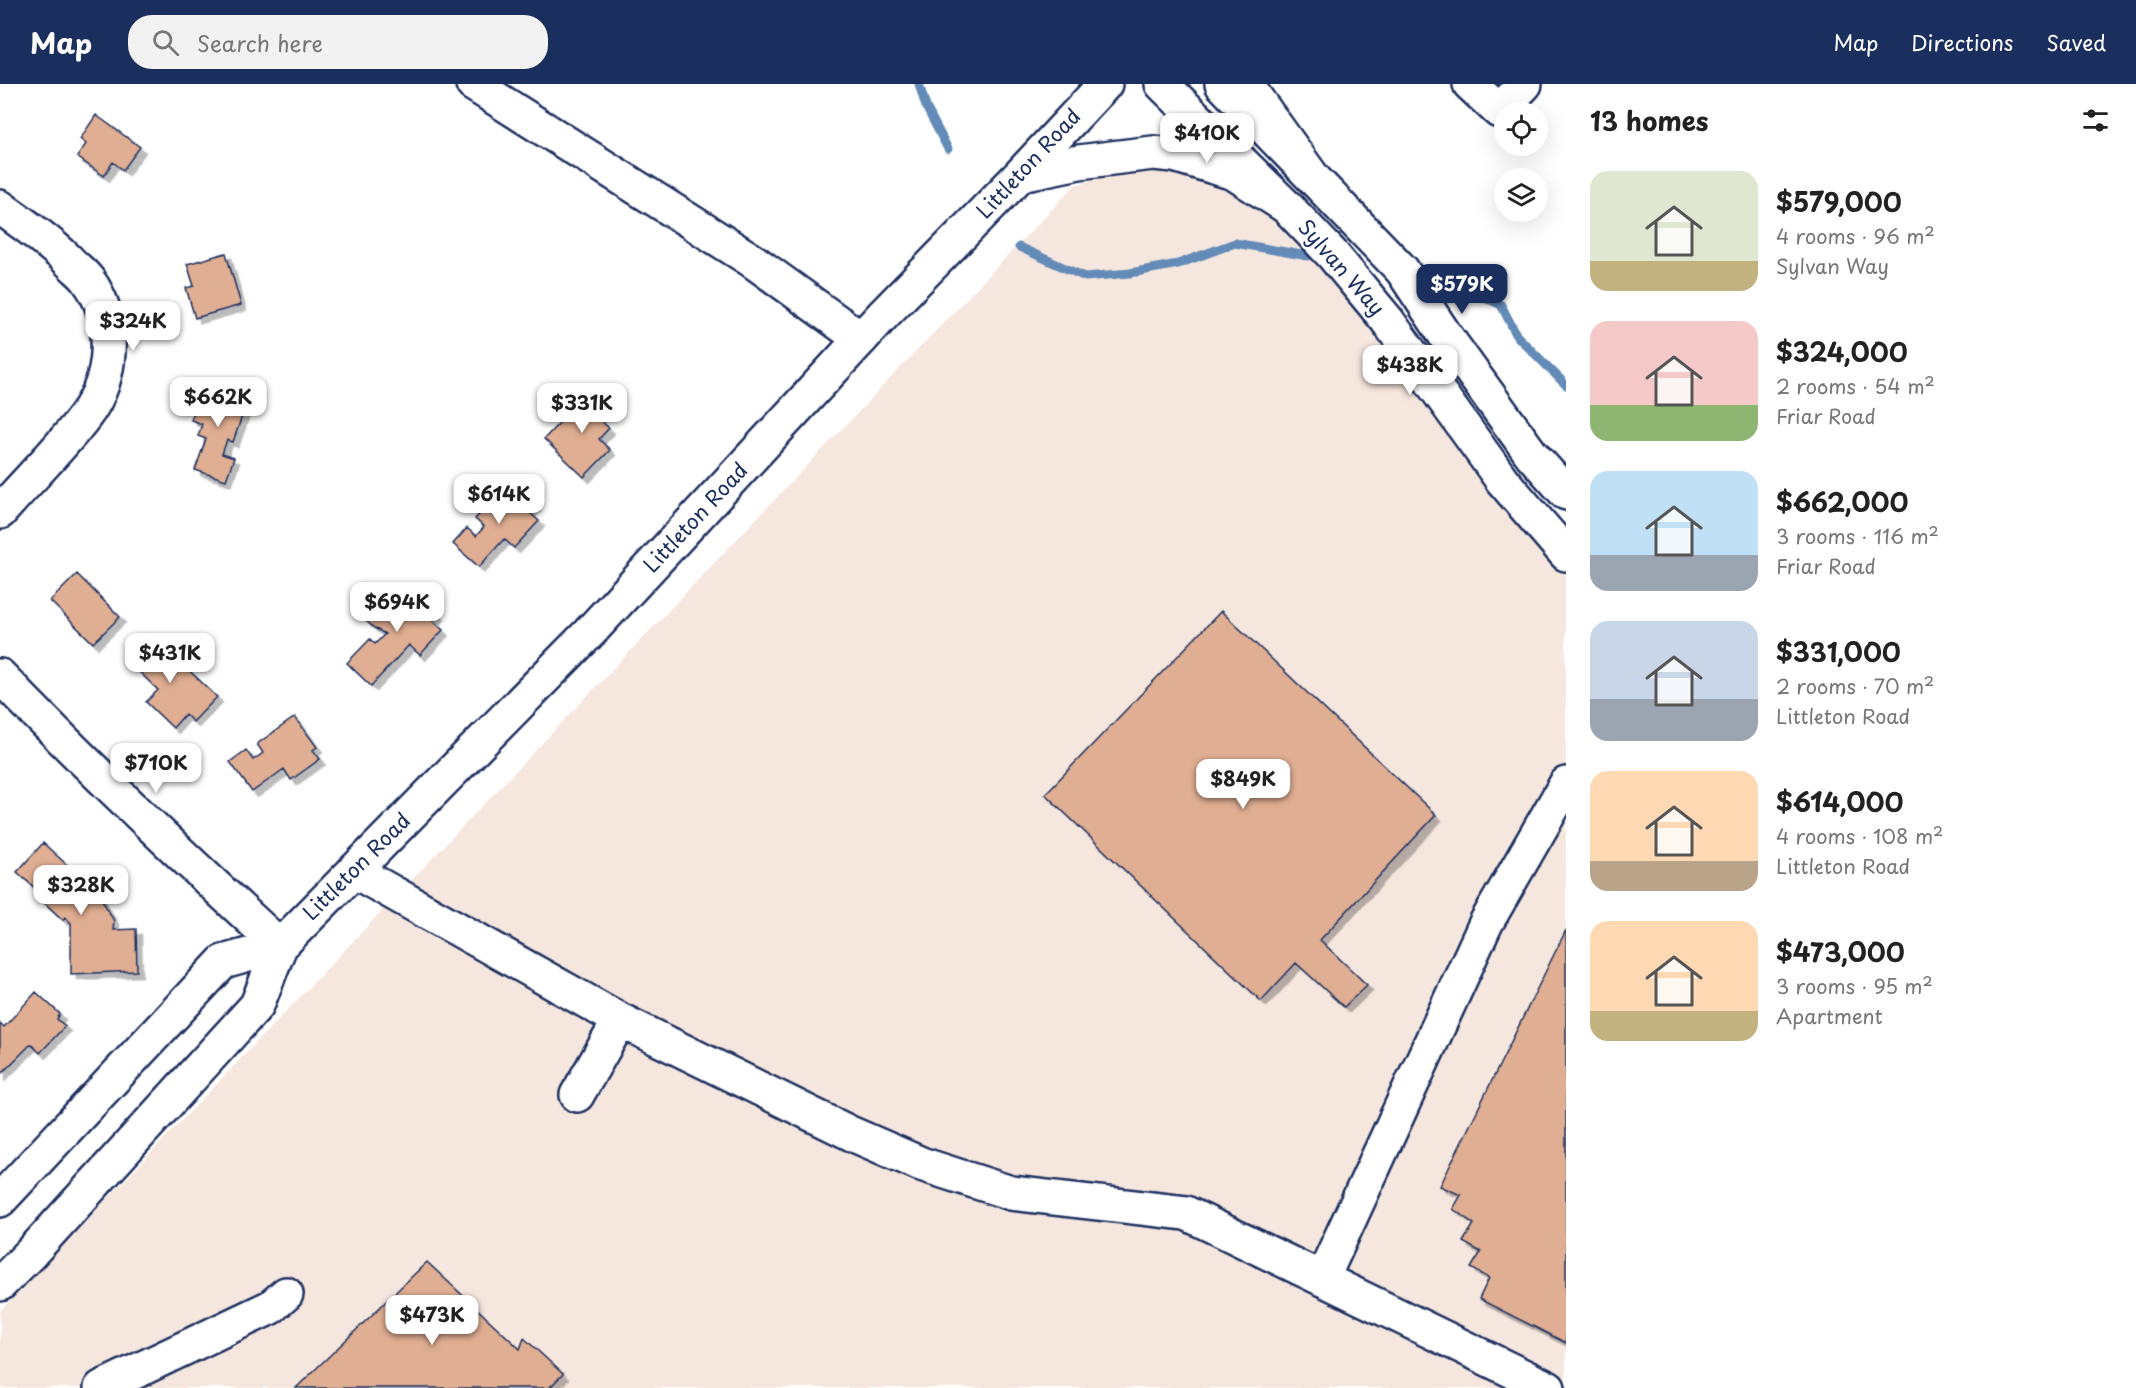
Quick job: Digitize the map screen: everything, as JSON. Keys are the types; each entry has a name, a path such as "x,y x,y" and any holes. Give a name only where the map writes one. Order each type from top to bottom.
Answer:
{"main road":[{"path":"473,84 753,261 861,339"},
{"name":"Littleton Road","path":"0,1284 31,1253 256,1005 280,946 589,633 861,339 1105,84"},
{"name":"Sylvan Way","path":"1162,84 1332,254 1387,320 1502,480 1566,554"},
{"name":"Sylvan Way","path":"1222,84 1402,270 1445,335 1532,455 1566,493"},
{"path":"1248,84 1314,179"},
{"path":"1470,84 1499,111 1525,84"},
{"path":"1021,174 1111,158 1153,153 1174,155 1234,172 1287,207"},
{"path":"0,207 45,239 87,278 98,296 105,316 108,358 104,378 86,416 0,512"},
{"path":"0,676 207,880 280,946"},
{"path":"1322,1279 1486,923 1566,784"},
{"path":"354,871 620,1020 852,1134 921,1164 1011,1193 1186,1213 1548,1388"},
{"name":"Littleton Road","path":"0,1200 223,962 280,946"},
{"path":"577,1095 620,1020"},
{"path":"101,1388 271,1307 286,1294"}],"shaded area":[{"path":"1155,162 1215,177 1262,205 1352,297 1521,527 1566,569 1566,1388 0,1388 0,1311 1075,185"}],"building":[{"path":"96,115 140,147 123,170 113,162 104,176 77,157 86,144 80,139"},
{"path":"226,253 241,305 195,318 186,288 194,286 187,264"},
{"path":"203,386 220,393 222,387 249,396 233,442 227,440 222,454 234,458 226,480 195,470 206,439 198,436 202,424 191,420"},
{"path":"592,388 610,405 598,418 609,428 599,439 610,450 584,477 544,439"},
{"path":"508,482 535,506 529,512 539,521 514,548 504,539 479,567 453,544 467,528 476,536 484,527 475,519"},
{"path":"77,574 120,617 93,643 50,601"},
{"path":"402,585 414,591 439,614 433,621 443,630 420,655 409,645 371,686 347,663 370,639 375,644 385,634 367,622"},
{"path":"1221,611 1436,815 1320,940 1367,985 1344,1007 1296,963 1261,1001 1045,794"},
{"path":"148,634 166,651 162,655 171,663 176,658 217,697 193,722 185,714 173,728 146,702 158,690 125,658"},
{"path":"295,717 317,747 313,750 320,759 291,780 284,769 252,792 230,762 246,750 253,760 263,753 257,744"},
{"path":"43,843 99,894 114,921 113,930 136,929 137,971 71,974 71,923 65,917 63,920 35,894 38,891 17,872"},
{"path":"1566,930 1566,1343 1479,1299 1489,1278 1471,1268 1481,1252 1463,1242 1474,1224 1453,1209 1461,1195 1440,1186"},
{"path":"36,992 60,1014 57,1019 65,1026 40,1053 31,1044 0,1075 0,1023 4,1027"},
{"path":"427,1262 520,1349 524,1338 563,1374 549,1388 296,1388"}],"waterway":[{"path":"919,84 926,107 948,149"},
{"path":"1019,247 1085,277 1130,273 1178,264 1235,243 1308,256"},
{"path":"1460,296 1477,293 1501,305 1517,336 1566,385"}]}
